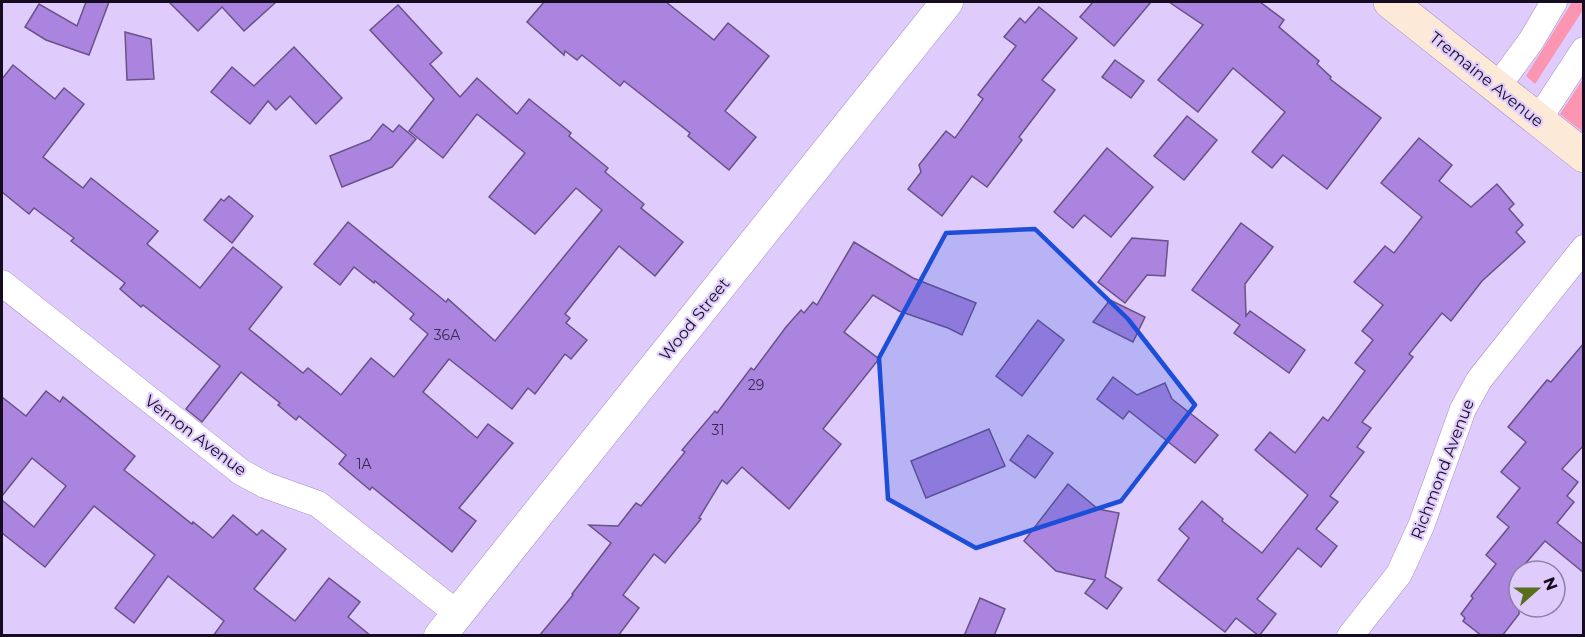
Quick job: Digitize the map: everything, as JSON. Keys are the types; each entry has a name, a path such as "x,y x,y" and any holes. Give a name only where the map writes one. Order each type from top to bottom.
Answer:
{"main road":[{"name":"Tremaine Avenue","path":"1390,2 1584,156"}],"street":[{"name":"Wood Street","path":"449,625 947,2"},
{"path":"1498,86 1531,40 1554,2"},
{"path":"1538,120 1584,50"},
{"name":"Richmond Avenue","path":"1350,636 1399,574 1421,526 1463,409 1479,380 1584,248"},
{"name":"Vernon Avenue","path":"2,283 241,472 265,485 318,504 449,625"}],"highlighted area":[{"path":"1035,229 1128,319 1195,405 1121,501 976,548 888,499 879,358 946,233"}],"shaded area":[{"path":"1572,2 1583,2 1583,10 1535,84 1526,76"},
{"path":"1583,79 1583,132 1560,114"}],"building":[{"path":"86,2 109,2 89,55 46,40 25,27 39,4 77,26"},
{"path":"169,2 276,2 244,31 222,7 198,31"},
{"path":"544,2 666,2 714,40 728,23 769,56 725,111 756,137 729,170 688,136 690,133 624,81 620,86 582,55 577,60 565,51 564,55 527,22"},
{"path":"1093,2 1151,2 1114,46 1080,17"},
{"path":"1169,2 1260,2 1284,20 1279,27 1319,61 1317,64 1331,77 1330,79 1381,118 1327,189 1283,155 1272,168 1252,152 1285,112 1233,68 1198,112 1158,80 1203,25"},
{"path":"398,5 442,53 430,64 460,97 477,78 517,114 529,99 571,133 569,136 608,168 605,172 644,204 641,208 683,242 655,276 619,246 565,314 570,318 566,323 587,340 571,359 565,354 535,394 528,388 512,409 449,359 423,392 477,438 488,424 513,443 459,508 476,521 452,552 372,487 370,490 339,464 346,455 299,416 296,420 278,405 280,403 241,372 202,422 186,409 220,366 120,289 125,283 71,241 74,238 34,208 29,214 2,192 2,79 13,65 55,99 64,88 84,104 43,157 83,188 91,178 158,231 147,244 200,288 233,247 282,287 249,329 303,373 308,368 341,395 371,358 394,377 428,334 410,319 414,314 375,281 374,283 354,267 340,285 314,264 348,222 446,302 448,299 495,341 602,210 576,188 535,234 489,197 525,153 477,114 443,158 409,131 434,99 370,30"},
{"path":"1039,7 1077,38 1042,80 1055,90 1019,137 1022,140 987,187 972,176 942,216 908,189 921,172 919,165 946,131 955,138 983,99 978,95 1016,46 1004,37 1020,18 1025,23"},
{"path":"125,32 151,39 154,79 127,80"},
{"path":"294,47 342,98 316,124 290,96 276,110 268,101 250,124 211,92 232,67 254,86"},
{"path":"1115,60 1144,81 1131,98 1102,77"},
{"path":"1187,116 1217,140 1184,180 1154,156"},
{"path":"383,124 393,132 399,125 416,139 392,167 342,187 330,156 370,140"},
{"path":"1419,138 1452,165 1439,181 1471,207 1497,184 1514,204 1509,209 1523,225 1516,232 1525,242 1482,281 1451,321 1442,313 1409,354 1413,357 1362,422 1371,428 1357,447 1364,452 1330,496 1338,502 1316,529 1337,546 1321,567 1298,548 1257,599 1276,614 1259,636 1236,618 1225,632 1158,580 1189,538 1179,529 1202,501 1223,519 1222,521 1262,553 1308,495 1255,450 1270,432 1295,453 1323,417 1328,421 1365,371 1355,363 1373,340 1362,331 1383,305 1354,282 1385,246 1394,253 1422,217 1381,183"},
{"path":"1107,148 1153,187 1111,237 1084,215 1073,228 1054,212"},
{"path":"229,196 253,216 232,243 204,220 221,199 224,201"},
{"path":"1241,223 1273,247 1245,284 1246,316 1250,311 1305,350 1289,373 1234,333 1240,325 1192,290"},
{"path":"1132,238 1168,241 1165,276 1147,275 1125,303 1098,282"},
{"path":"854,242 913,278 976,303 962,335 899,311 873,295 844,332 879,359 823,429 841,444 789,509 742,467 727,484 722,480 699,518 701,519 665,563 654,554 623,595 639,608 618,636 539,636 611,543 589,525 618,526 636,503 641,506 685,452 682,450 715,411 717,413 751,368 754,370 786,327 801,310 804,313 813,302 817,305"},
{"path":"1110,300 1145,317 1133,342 1093,322"},
{"path":"1038,320 1064,340 1022,396 996,376"},
{"path":"1584,343 1584,445 1562,469 1578,482 1567,496 1574,502 1557,523 1584,545 1584,573 1545,541 1529,559 1507,559 1507,619 1515,619 1502,636 1482,636 1463,621 1465,618 1461,614 1473,598 1471,596 1496,564 1486,555 1509,527 1497,517 1520,488 1501,472 1526,442 1508,427 1547,380 1551,382"},
{"path":"1113,377 1137,395 1165,383 1172,399 1218,435 1195,463 1129,411 1123,419 1097,399"},
{"path":"46,391 60,402 63,397 135,456 124,470 213,538 233,515 257,535 262,530 286,549 254,589 295,621 329,578 360,602 348,617 371,636 213,636 224,621 168,576 134,623 115,608 155,555 94,506 45,567 2,533 2,500 34,527 66,486 32,458 2,496 2,397 26,416"},
{"path":"989,429 1005,466 926,498 911,461"},
{"path":"1028,435 1053,453 1035,478 1010,460"},
{"path":"1068,484 1098,509 1119,513 1105,577 1122,588 1107,609 1085,593 1095,580 1056,571 1024,541"},
{"path":"980,598 1005,609 994,636 964,636"}]}
